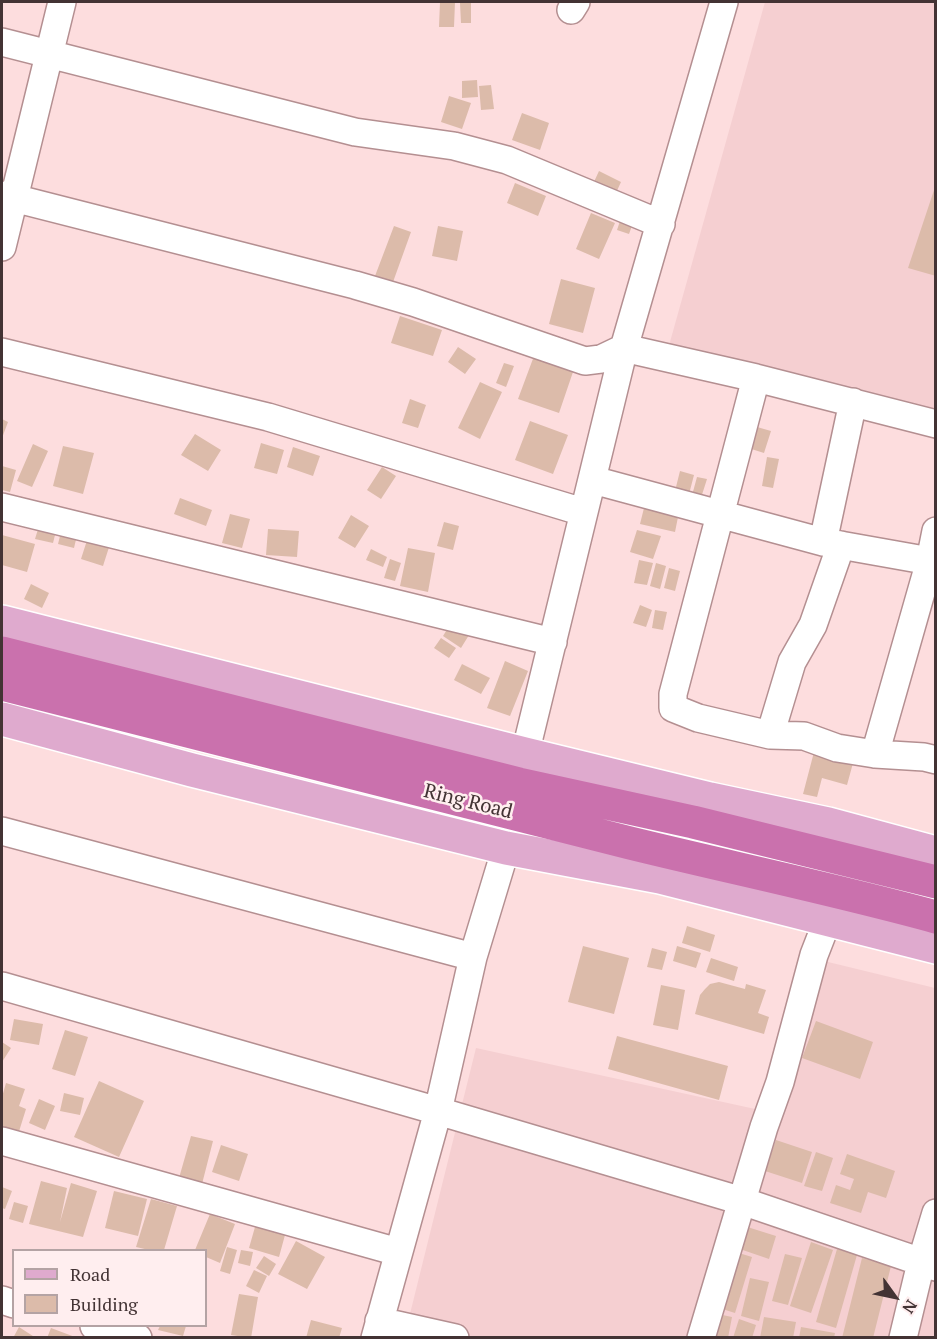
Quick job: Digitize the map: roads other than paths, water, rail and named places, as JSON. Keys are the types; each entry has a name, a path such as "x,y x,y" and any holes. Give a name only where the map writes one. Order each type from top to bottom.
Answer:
{"highway":[{"name":"Ring Road","path":"2,654 519,784 678,855 860,896 936,917"},
{"name":"Ring Road","path":"2,684 519,784 693,822 936,882"}],"main road":[{"path":"2,622 519,784 710,799 828,824 936,853"},
{"path":"2,719 192,770 506,848 660,877 936,947"},
{"path":"506,848 519,784"}],"street":[{"path":"2,247 8,196 49,56 62,2"},
{"path":"519,784 624,348 724,2"},
{"path":"2,42 49,56 355,132 454,146 507,160 661,224"},
{"path":"8,196 413,302 585,361 601,359 624,348 756,378 936,424"},
{"path":"2,352 268,417 583,512"},
{"path":"756,378 673,694 673,708 698,718 770,735 804,736 837,748 936,760"},
{"path":"770,735 792,662 813,625 832,543 853,402"},
{"path":"593,480 832,543 930,561"},
{"path":"2,507 553,642"},
{"path":"874,754 930,561 935,532"},
{"path":"2,831 473,957"},
{"path":"455,1338 377,1330 438,1111 473,957 506,848"},
{"path":"701,1338 780,1082 814,955 828,919"},
{"path":"2,986 438,1111 742,1202 928,1265"},
{"path":"2,1141 398,1252"},
{"path":"903,1338 928,1265 936,1213"},
{"path":"98,1327 138,1338"}]}
